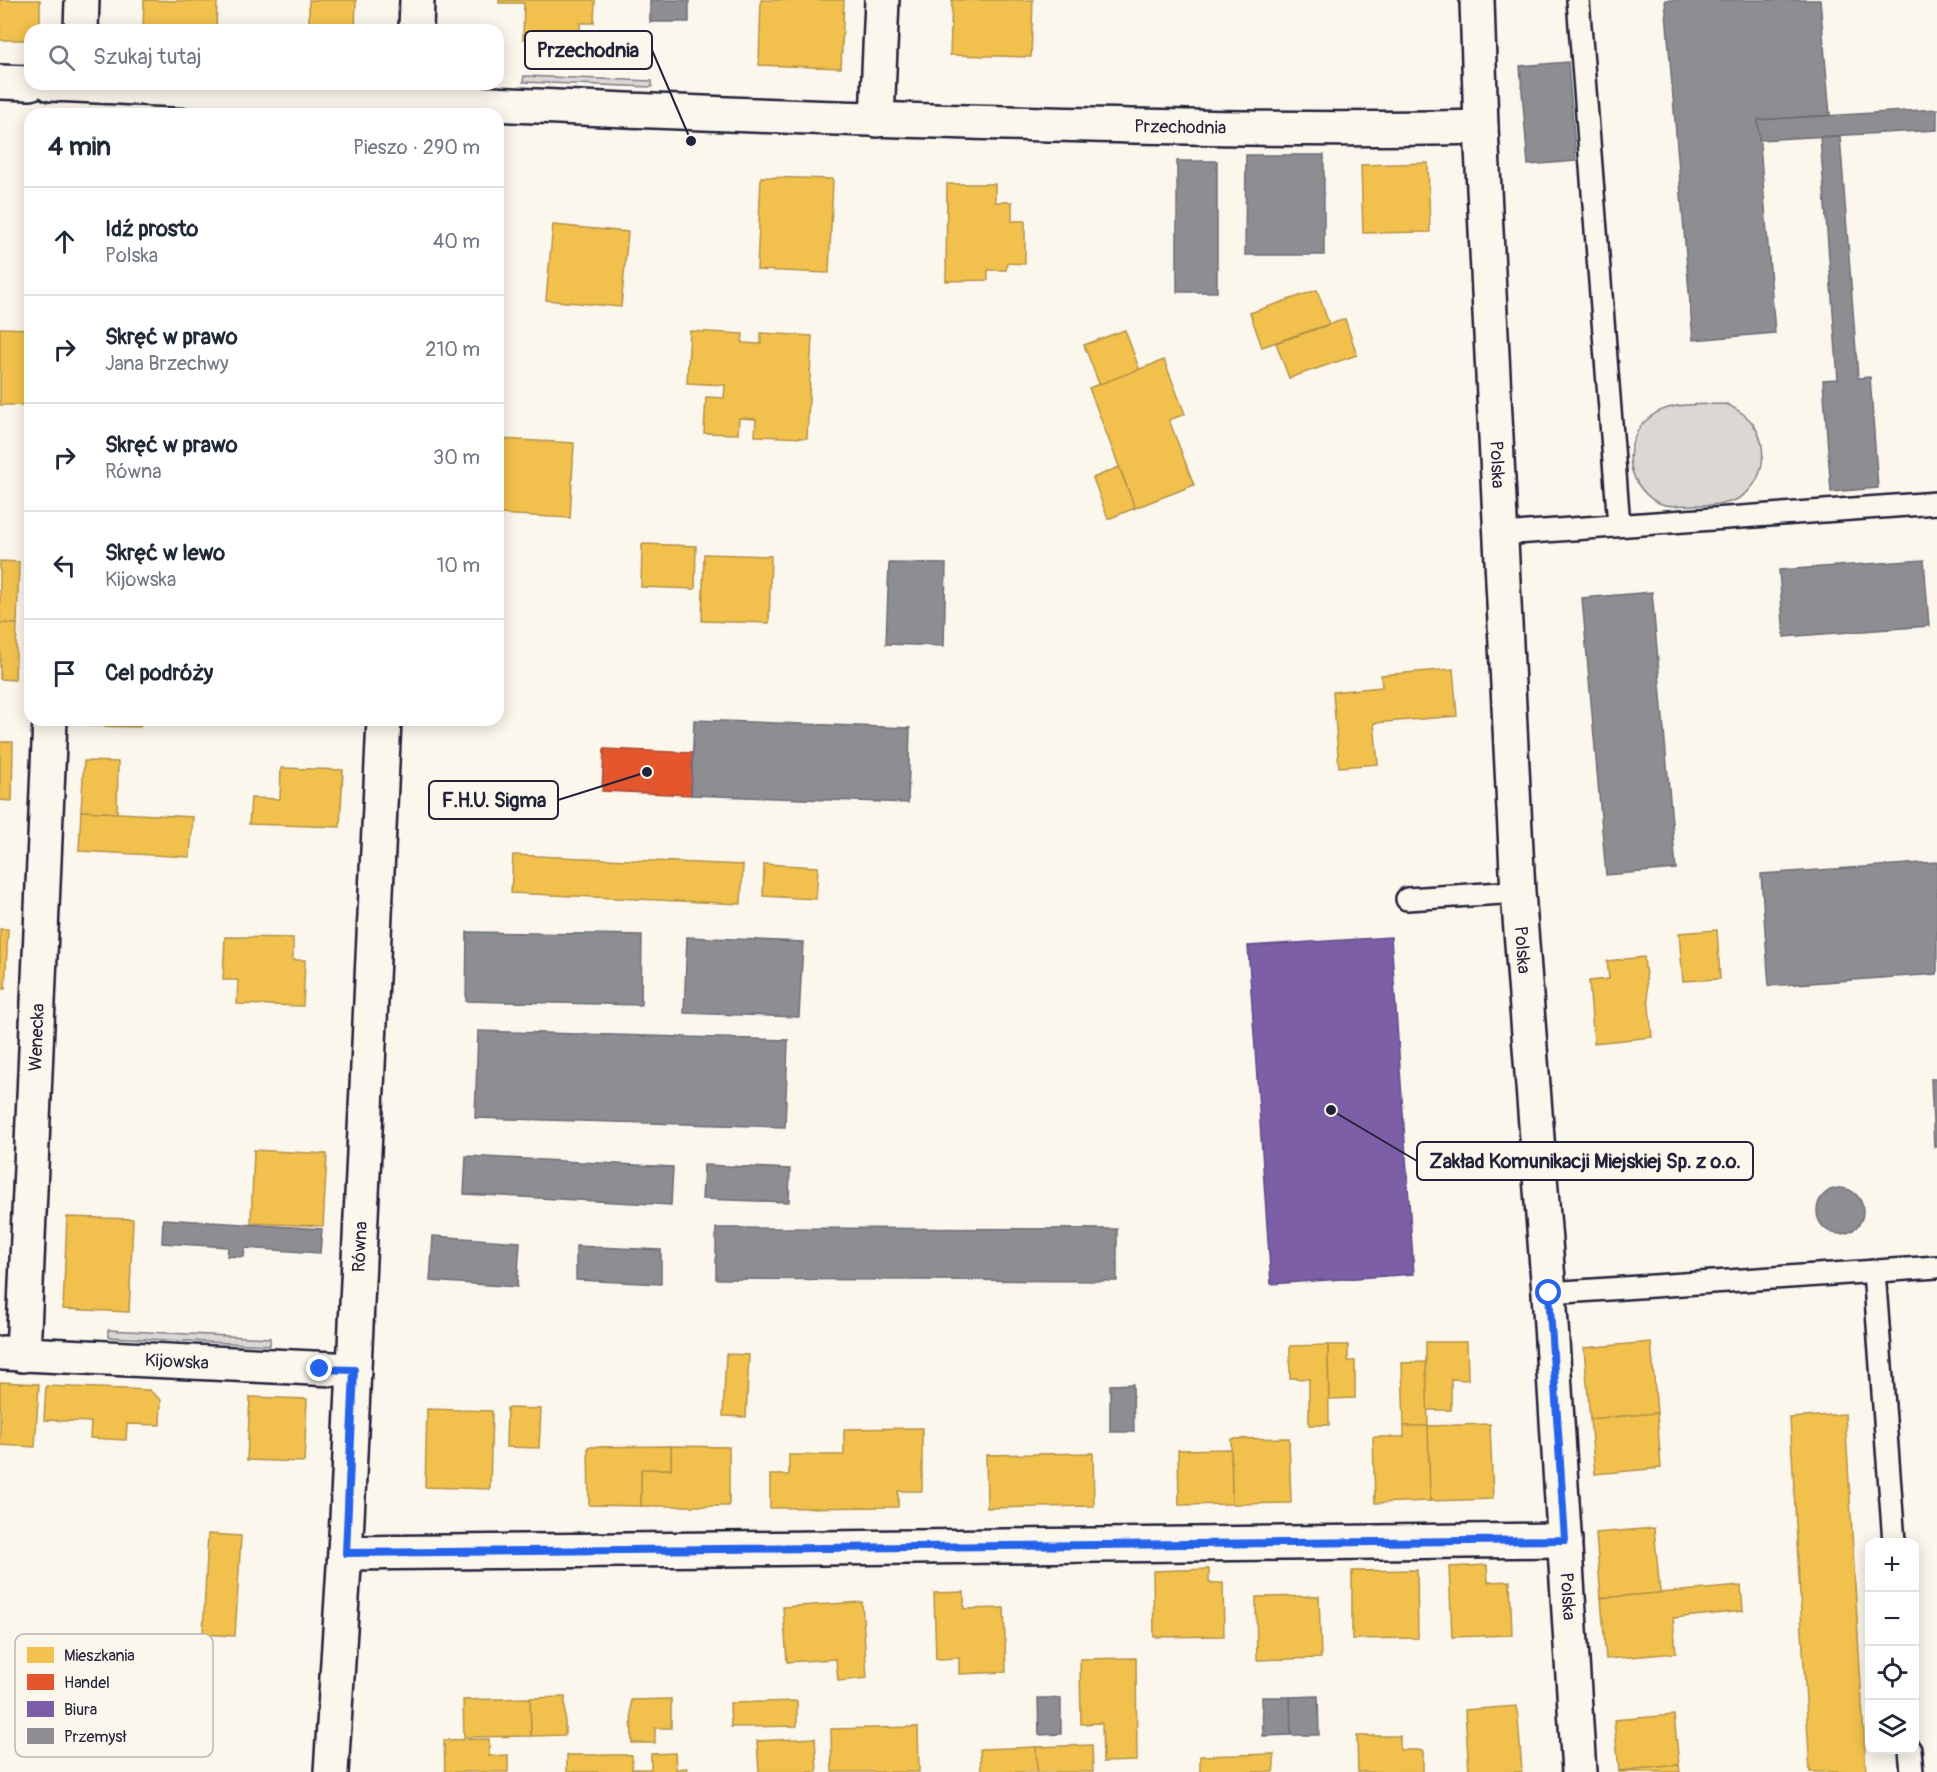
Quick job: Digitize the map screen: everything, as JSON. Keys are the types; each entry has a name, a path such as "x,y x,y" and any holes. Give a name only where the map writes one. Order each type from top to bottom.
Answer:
{"street":[{"path":"81,24 82,0"},
{"path":"416,24 417,0"},
{"path":"877,120 882,0"},
{"name":"Polska","path":"1477,0 1481,127 1518,892 1549,1293 1579,1772"},
{"path":"0,82 24,83"},
{"name":"Przechodnia","path":"71,92 413,99 688,114 877,120 1242,129 1481,127"},
{"name":"Wenecka","path":"11,1354 51,726"},
{"name":"Równa","path":"331,1772 346,1553 384,726"},
{"name":"Kijowska","path":"11,1354 354,1370"},
{"path":"346,1553 1565,1540"}],"lane":[{"path":"1578,0 1619,525"},
{"path":"1501,534 1937,503"},
{"path":"1407,899 1518,892"},
{"path":"1549,1293 1937,1266"},
{"path":"1874,1270 1894,1538"},
{"path":"1910,1754 1912,1772"}],"shaded area":[{"path":"524,76 652,81 652,87 523,82"},
{"path":"1727,404 1750,420 1760,438 1762,462 1755,483 1738,499 1722,504 1672,506 1657,502 1647,495 1637,483 1630,457 1637,431 1646,420 1672,407"},
{"path":"108,1330 270,1338 270,1345 108,1337"}],"building: Mieszkania":[{"path":"0,0 40,0 40,24 24,24 24,40 0,40"},
{"path":"144,0 217,2 216,24 143,24"},
{"path":"309,0 356,0 355,24 309,24"},
{"path":"499,0 595,0 594,23 580,23 580,39 537,42 537,39 523,39 524,3 499,3"},
{"path":"761,0 844,0 841,68 759,65"},
{"path":"952,0 1033,0 1031,57 950,55"},
{"path":"1428,163 1430,232 1363,233 1361,165"},
{"path":"761,177 833,179 829,273 757,270"},
{"path":"947,184 995,184 995,202 1012,202 1012,221 1025,221 1025,264 1007,263 1006,270 988,270 988,280 946,281"},
{"path":"553,225 628,232 621,307 546,300"},
{"path":"1317,290 1329,324 1262,347 1250,313"},
{"path":"1345,319 1357,355 1289,378 1276,343"},
{"path":"0,328 24,329 24,405 0,405"},
{"path":"1125,330 1140,371 1100,386 1084,345"},
{"path":"690,331 743,334 742,343 761,344 761,333 812,336 807,438 755,436 756,419 739,418 738,434 704,433 706,397 724,398 725,385 687,383"},
{"path":"1164,360 1185,414 1169,420 1194,485 1135,508 1089,388"},
{"path":"504,439 574,443 570,518 504,514"},
{"path":"1119,467 1135,508 1108,519 1093,478"},
{"path":"642,544 696,546 695,589 641,587"},
{"path":"704,554 771,556 769,623 702,621"},
{"path":"0,561 19,562 17,624 0,623"},
{"path":"0,623 17,624 15,680 0,679"},
{"path":"1453,669 1457,716 1374,723 1378,764 1339,767 1333,692 1382,687 1381,675"},
{"path":"89,726 140,726 140,727"},
{"path":"0,742 13,742 12,801 0,800"},
{"path":"84,761 118,762 117,813 81,811"},
{"path":"281,768 343,770 340,827 249,824 251,798 280,799"},
{"path":"81,811 193,817 190,857 79,851"},
{"path":"513,855 743,865 741,904 511,893"},
{"path":"764,864 818,867 816,899 763,896"},
{"path":"0,929 8,929 5,989 0,989"},
{"path":"1717,930 1720,979 1683,981 1679,933"},
{"path":"225,937 293,938 293,960 305,960 303,1006 237,1004 238,980 223,980"},
{"path":"1644,957 1652,1037 1594,1043 1589,981 1609,979 1607,961"},
{"path":"254,1150 327,1154 323,1226 251,1223"},
{"path":"67,1217 133,1219 129,1312 63,1309"},
{"path":"1426,1342 1467,1342 1468,1380 1451,1379 1451,1410 1426,1410"},
{"path":"1651,1342 1657,1413 1590,1419 1584,1348"},
{"path":"1328,1345 1329,1425 1309,1425 1309,1379 1290,1378 1290,1346"},
{"path":"1328,1345 1348,1345 1348,1361 1355,1361 1355,1398 1329,1399"},
{"path":"726,1354 749,1355 746,1417 723,1416"},
{"path":"1426,1362 1428,1426 1404,1426 1402,1363"},
{"path":"0,1382 39,1384 35,1447 0,1445"},
{"path":"46,1386 149,1390 161,1400 160,1425 127,1424 126,1440 90,1438 91,1422 44,1420"},
{"path":"250,1397 307,1399 304,1462 247,1460"},
{"path":"507,1408 541,1409 539,1448 506,1447"},
{"path":"427,1409 492,1411 490,1489 425,1487"},
{"path":"1657,1413 1661,1468 1595,1474 1590,1419"},
{"path":"1845,1414 1866,1772 1810,1772 1790,1418"},
{"path":"1490,1424 1493,1499 1430,1501 1428,1426"},
{"path":"1404,1426 1428,1426 1430,1501 1375,1503 1373,1437 1404,1437"},
{"path":"922,1428 922,1491 898,1491 898,1507 770,1508 770,1475 789,1475 789,1455 844,1455 844,1429"},
{"path":"1289,1438 1291,1503 1232,1504 1231,1439"},
{"path":"671,1446 729,1447 729,1506 641,1506 641,1469 671,1469"},
{"path":"671,1446 671,1469 641,1469 641,1506 589,1505 588,1447"},
{"path":"1231,1449 1232,1504 1179,1505 1178,1450"},
{"path":"1093,1453 1094,1506 987,1508 986,1455"},
{"path":"1654,1528 1660,1593 1601,1598 1596,1533"},
{"path":"208,1534 241,1536 235,1636 203,1634"},
{"path":"1487,1565 1488,1582 1510,1581 1512,1635 1452,1637 1449,1567"},
{"path":"1209,1569 1209,1583 1223,1583 1224,1636 1154,1637 1153,1571"},
{"path":"1417,1570 1418,1638 1352,1639 1352,1571"},
{"path":"1741,1586 1743,1611 1673,1618 1676,1653 1606,1659 1601,1598"},
{"path":"964,1592 964,1609 1004,1608 1006,1672 959,1674 959,1658 936,1659 934,1593"},
{"path":"1319,1596 1321,1658 1257,1660 1256,1597"},
{"path":"862,1602 867,1678 838,1681 836,1659 787,1662 783,1607"},
{"path":"1136,1658 1137,1761 1103,1762 1102,1723 1081,1724 1080,1659"},
{"path":"565,1697 565,1735 531,1736 530,1698"},
{"path":"530,1698 531,1736 464,1737 463,1700"},
{"path":"671,1699 671,1728 655,1728 655,1743 632,1743 631,1700"},
{"path":"797,1701 797,1726 731,1727 730,1703"},
{"path":"1517,1706 1522,1772 1469,1772 1465,1710"},
{"path":"1674,1715 1679,1765 1619,1771 1614,1720"},
{"path":"918,1727 919,1772 832,1772 831,1729"},
{"path":"1357,1736 1400,1736 1400,1750 1423,1750 1423,1772 1358,1772"},
{"path":"815,1738 817,1772 759,1772 757,1741"},
{"path":"489,1739 489,1756 508,1755 508,1772 445,1772 444,1740"},
{"path":"1092,1745 1093,1772 1037,1772 1036,1747"},
{"path":"1036,1747 1037,1772 981,1772 980,1749"},
{"path":"675,1753 676,1769 687,1768 687,1772 632,1772 632,1769 651,1769 651,1754"},
{"path":"1274,1754 1274,1772 1200,1772 1200,1756"},
{"path":"567,1755 632,1755 632,1772 567,1772"},
{"path":"1679,1765 1680,1772 1619,1772 1619,1771"}],"building: Handel":[{"path":"604,749 693,753 691,795 602,791"}],"building: Biura":[{"path":"1391,937 1414,1274 1271,1284 1248,946"}],"building: Przemysł":[{"path":"650,0 689,0 689,22 650,22"},
{"path":"1665,0 1820,0 1830,115 1758,120 1775,333 1693,340"},
{"path":"1568,62 1576,161 1528,165 1520,66"},
{"path":"1937,109 1937,130 1759,140 1758,120"},
{"path":"1840,136 1858,378 1870,377 1878,488 1831,492 1823,380 1838,379 1820,137"},
{"path":"1246,155 1324,155 1324,255 1245,255"},
{"path":"1177,161 1217,161 1217,292 1177,292"},
{"path":"1924,560 1929,626 1784,637 1779,570"},
{"path":"889,563 946,564 944,646 886,644"},
{"path":"1652,592 1676,869 1606,875 1582,598"},
{"path":"694,720 910,728 908,803 691,795"},
{"path":"1937,862 1937,974 1769,986 1761,874"},
{"path":"467,932 642,935 641,1005 466,1001"},
{"path":"687,937 803,942 799,1017 684,1013"},
{"path":"478,1031 788,1040 785,1127 475,1118"},
{"path":"1931,1079 1937,1079 1937,1147 1934,1147"},
{"path":"466,1156 673,1167 671,1205 464,1194"},
{"path":"704,1165 790,1169 789,1202 702,1199"},
{"path":"1840,1188 1856,1195 1863,1211 1856,1227 1840,1234 1824,1227 1817,1211 1824,1195"},
{"path":"163,1219 322,1229 320,1253 245,1248 244,1257 227,1256 228,1247 162,1243"},
{"path":"716,1228 1117,1229 1117,1281 716,1279"},
{"path":"433,1236 520,1242 517,1287 430,1281"},
{"path":"576,1246 661,1250 661,1284 576,1280"},
{"path":"1133,1384 1134,1432 1110,1432 1110,1385"},
{"path":"1318,1696 1319,1735 1291,1735 1290,1697"},
{"path":"1262,1697 1290,1697 1291,1735 1263,1736"},
{"path":"1038,1698 1061,1698 1061,1734 1039,1735"}],"place":[{"name":"Przechodnia","path":"691,141"},
{"name":"F.H.U. Sigma","path":"647,772"},
{"name":"Zakład Komunikacji Miejskiej Sp. z o.o.","path":"1331,1110"}],"route":[{"path":"320,1369 354,1370 346,1553 1565,1540 1549,1293"}]}
